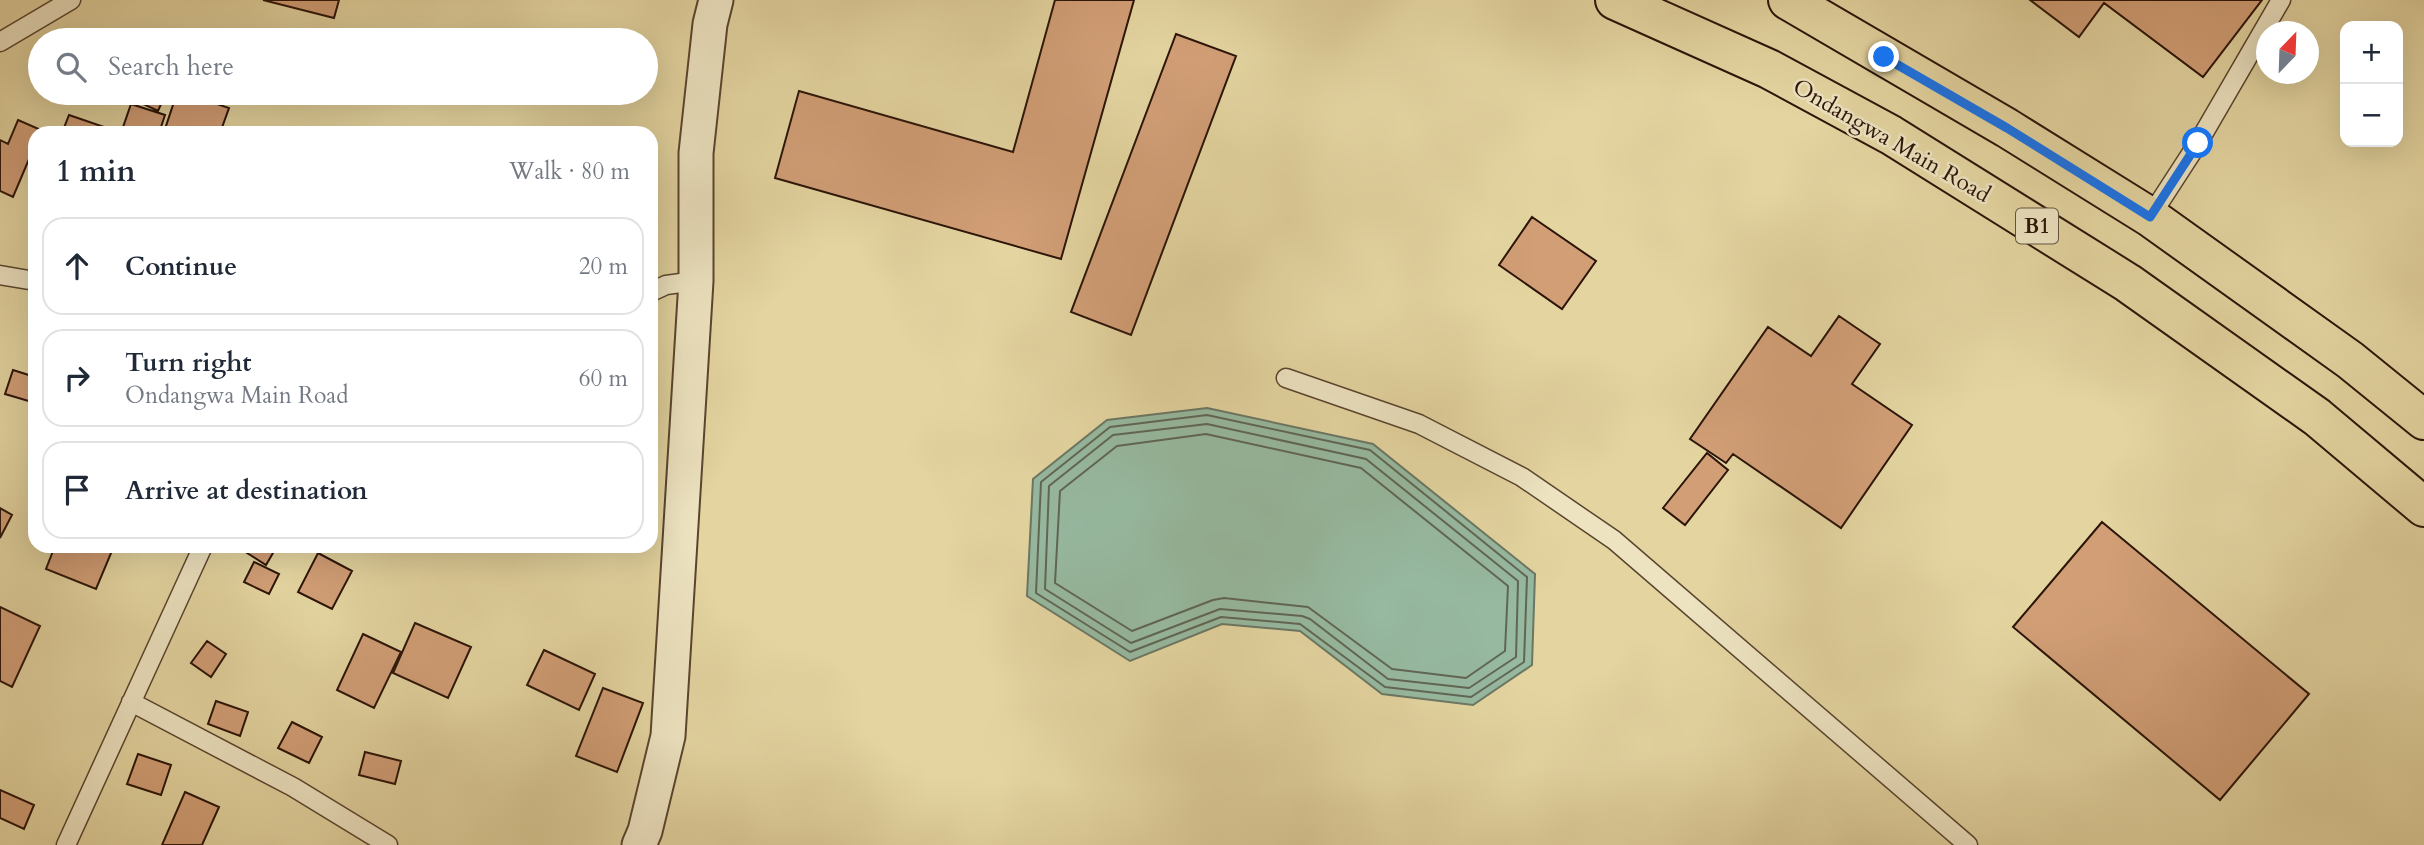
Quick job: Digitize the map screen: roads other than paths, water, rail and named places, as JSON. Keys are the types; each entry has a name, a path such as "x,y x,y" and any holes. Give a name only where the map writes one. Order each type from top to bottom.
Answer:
{"main road":[{"name":"Ondangwa Main Road","path":"1615,0 1769,69 1891,135 2127,283 2317,418 2424,507"},
{"path":"1788,0 2007,128 2150,217 2350,360 2424,420"}],"street":[{"path":"639,845 645,831 668,736 696,281 696,153 710,24 716,0"}],"lane":[{"path":"0,42 71,0"},
{"path":"2150,217 2198,143 2281,0"},
{"path":"0,275 28,280"},
{"path":"658,289 696,281"},
{"path":"1286,378 1419,424 1522,477 1604,533 1968,845"},
{"path":"66,845 200,553"},
{"path":"131,702 293,787 388,845"}],"water":[{"path":"1207,408 1373,444 1535,574 1532,665 1473,705 1382,694 1300,631 1222,624 1130,661 1027,596 1033,479 1107,420"}]}
